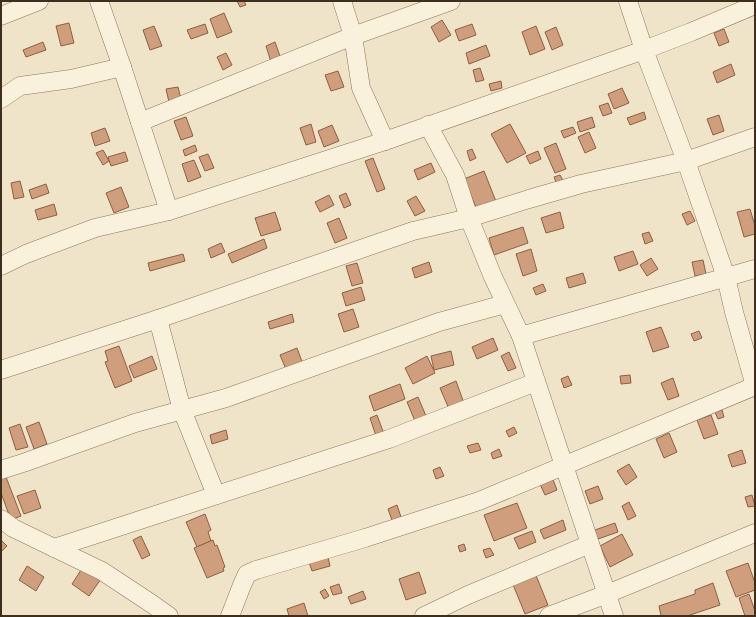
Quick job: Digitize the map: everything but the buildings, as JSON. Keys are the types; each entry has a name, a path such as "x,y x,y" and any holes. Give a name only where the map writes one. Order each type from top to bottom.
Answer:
{"street":[{"path":"1,16 39,1"},
{"path":"99,1 169,211"},
{"path":"342,1 354,36 360,88 385,141"},
{"path":"140,122 354,36 451,1"},
{"path":"230,616 247,574 479,501 564,465 754,378 734,312 726,277 686,161 644,50 628,1"},
{"path":"1,266 26,254 95,228 169,211 385,141 644,50 755,5"},
{"path":"1,99 20,86 71,79 122,67"},
{"path":"428,126 455,176 469,218 493,277 521,336 614,616"},
{"path":"1,370 158,319 413,231 469,218 581,184 686,161 755,137"},
{"path":"521,336 755,268"},
{"path":"1,470 135,423 226,398 439,322 505,304"},
{"path":"158,319 182,410 216,496"},
{"path":"54,548 389,439 536,382"},
{"path":"1,519 13,528 102,571 169,616"},
{"path":"549,616 755,533"},
{"path":"424,616 468,595 590,544"}]}
